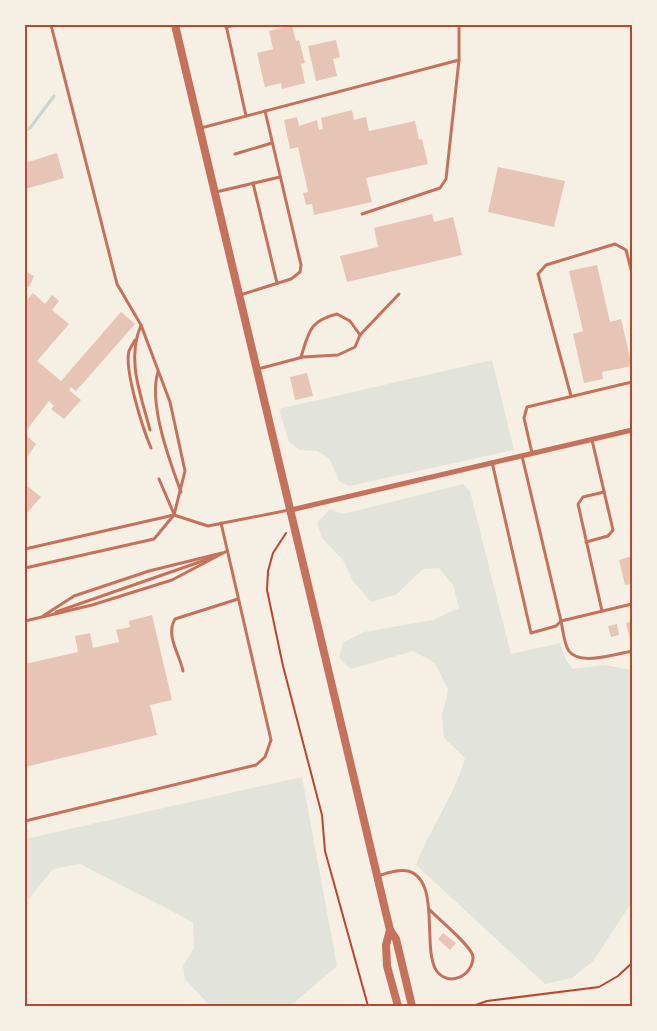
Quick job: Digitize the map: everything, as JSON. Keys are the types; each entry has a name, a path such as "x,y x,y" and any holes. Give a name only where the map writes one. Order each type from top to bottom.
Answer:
{"street":[{"path":"175,25 390,930 396,938 412,1006"},
{"path":"291,510 632,430"},
{"path":"390,930 386,945 387,966 398,1006"}],"lane":[{"path":"25,568 154,539 174,515 181,492 184,471 170,402 141,325 117,284 51,25"},
{"path":"236,25 226,26 246,116"},
{"path":"362,214 440,188 446,179 459,60 459,25"},
{"path":"200,128 459,60"},
{"path":"240,295 296,276 301,265 265,111"},
{"path":"235,154 272,143"},
{"path":"215,192 280,177"},
{"path":"254,183 277,283"},
{"path":"571,396 538,274 546,265 615,244 626,250 632,273"},
{"path":"257,369 300,358 338,355 355,347 360,335 399,294"},
{"path":"300,358 310,330 315,322 326,316 337,314 350,321 360,335"},
{"path":"141,325 129,352 129,368 144,431 151,448"},
{"path":"135,340 133,361 150,430"},
{"path":"158,371 154,383 159,415 166,449 181,492"},
{"path":"532,453 524,418 527,407 632,382"},
{"path":"586,542 608,536 613,530 592,440"},
{"path":"522,456 568,650 574,656 583,660 632,651"},
{"path":"492,462 531,633 556,626 561,621 632,604"},
{"path":"159,479 174,515"},
{"path":"602,611 578,504 582,497 604,492"},
{"path":"25,550 174,515 208,526 291,510"},
{"path":"25,821 256,765 265,758 271,740 221,523"},
{"path":"25,621 92,605 172,580 228,552"},
{"path":"42,617 228,552"},
{"path":"42,617 74,596 149,571 228,552"},
{"path":"183,671 181,660 174,648 171,627 175,619 238,599"},
{"path":"377,876 398,871 409,871 420,880 430,910 432,957 437,971 445,977 455,979 465,976 473,965 473,954 468,946 441,923 430,910"}],"path":[{"path":"294,521 272,553 268,571 267,590 284,666 322,815 325,852 368,1006"},
{"path":"473,1006 487,1001 599,986 618,976 632,963"}],"shaded area":[{"path":"492,360 514,450 349,486 339,481 329,458 317,451 300,450 289,442 279,409"},
{"path":"463,484 470,491 511,654 560,643 566,660 573,669 604,665 632,670 632,902 593,961 572,978 545,984 416,865 461,772 465,758 444,738 442,716 448,690 435,663 413,651 351,669 339,658 343,643 364,632 433,620 459,608 453,585 439,568 423,569 397,594 371,602 353,581 343,560 322,538 317,523 330,509 343,514"},
{"path":"302,777 337,966 296,1001 294,1006 210,1006 185,979 183,966 194,948 193,922 80,864 53,869 25,903 25,839"}],"building":[{"path":"292,25 296,41 299,40 305,63 301,64 305,83 282,89 281,83 265,87 257,53 273,49 269,31"},
{"path":"336,40 340,57 333,59 337,76 316,81 308,46"},
{"path":"352,110 354,120 366,117 369,131 415,121 419,140 422,139 428,164 366,178 372,202 314,215 312,204 306,205 303,193 308,192 298,147 290,149 284,120 297,117 299,126 317,120 319,130 323,129 321,118"},
{"path":"57,153 64,178 25,189 25,163"},
{"path":"498,167 565,181 554,227 488,212"},
{"path":"432,214 434,222 453,217 462,255 347,282 340,256 378,247 374,228"},
{"path":"597,265 610,322 621,319 632,366 602,372 603,379 584,383 573,334 583,331 569,271"},
{"path":"25,271 34,276 29,287 25,286"},
{"path":"33,293 45,304 52,295 59,301 52,310 69,324 37,361 61,381 121,312 135,324 76,391 71,387 69,390 81,400 64,419 51,409 54,406 49,401 25,432 25,302"},
{"path":"307,373 313,396 295,400 290,377"},
{"path":"25,434 36,444 25,460"},
{"path":"25,484 41,497 25,515"},
{"path":"632,556 632,584 625,585 619,560"},
{"path":"152,615 172,700 150,705 157,735 25,767 25,664 78,652 75,636 90,633 93,648 119,642 116,630 130,627 129,621"},
{"path":"632,621 632,644 631,644 626,623"},
{"path":"617,624 619,635 611,637 608,626"},
{"path":"443,933 456,943 450,950 438,939"}],"waterway":[{"path":"25,131 30,128 54,96"}]}
